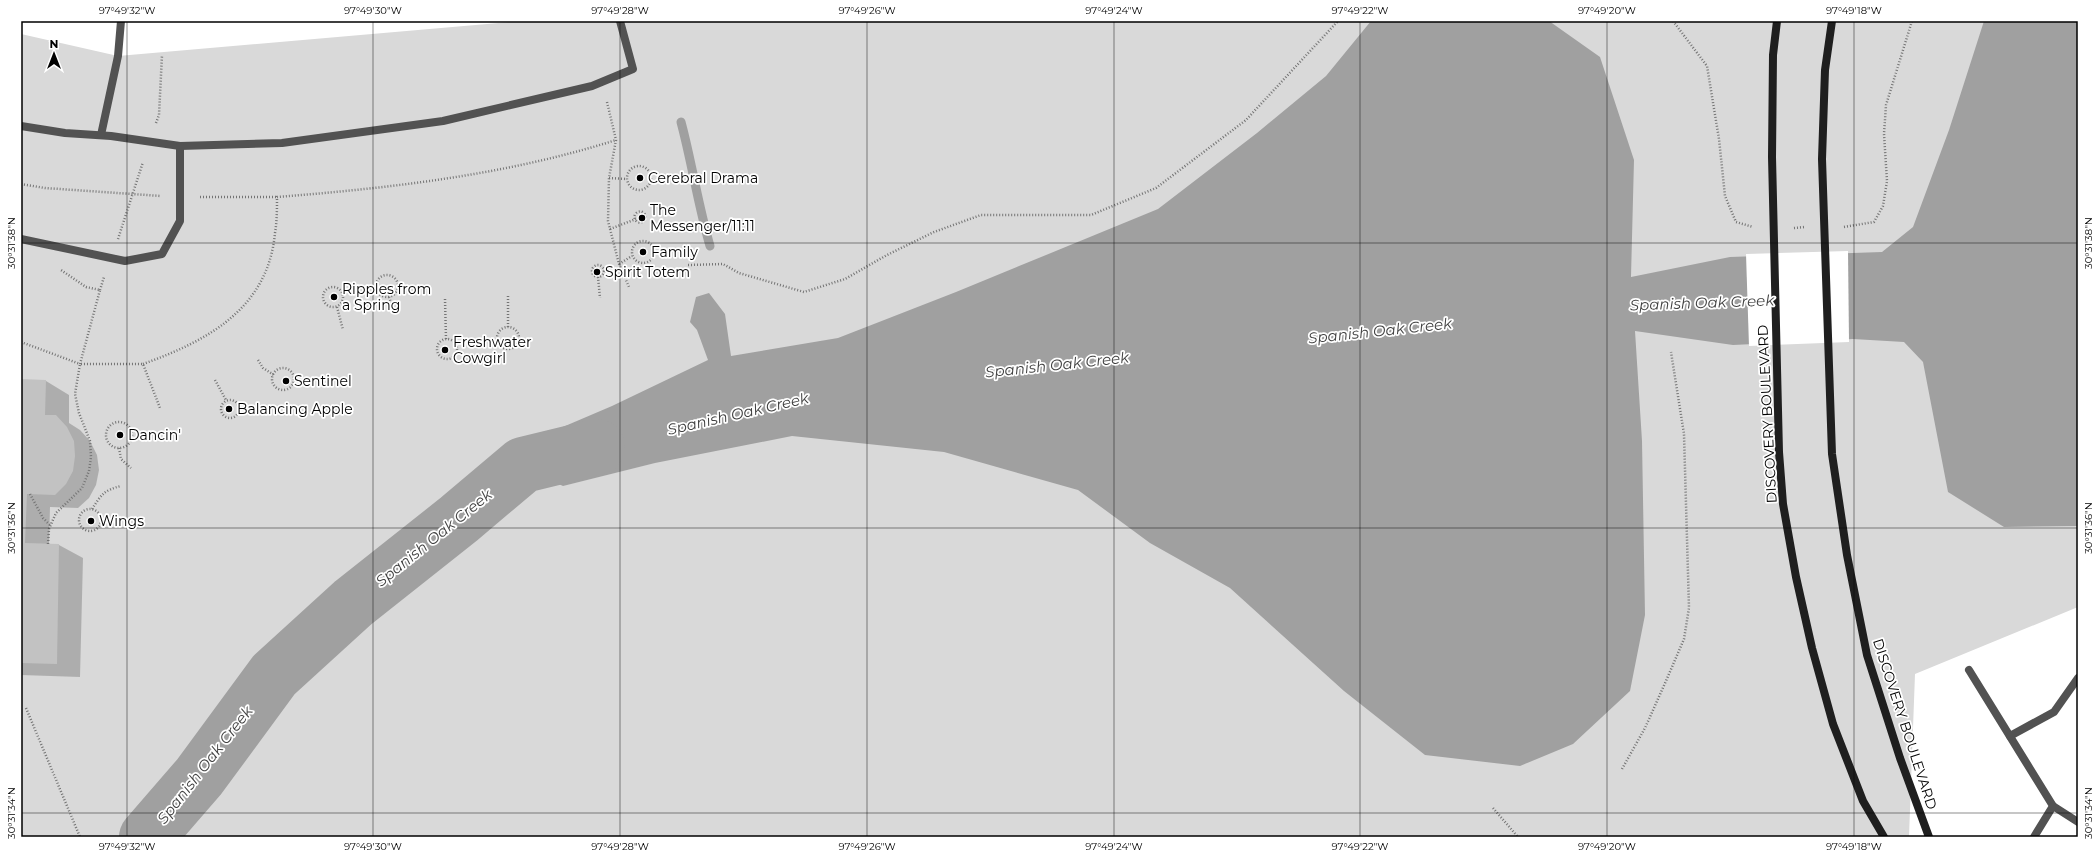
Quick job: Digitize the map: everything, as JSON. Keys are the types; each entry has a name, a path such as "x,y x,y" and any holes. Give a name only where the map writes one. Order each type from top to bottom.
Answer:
{"street":[{"name":"DISCOVERY BOULEVARD","path":"1777,21 1773,55 1772,157 1779,452 1783,504 1812,648 1833,724 1863,801 1884,837"},
{"name":"DISCOVERY BOULEVARD","path":"1832,21 1825,70 1822,159 1832,454 1847,555 1867,655 1900,758 1929,837"}],"lane":[{"path":"101,135 118,56 121,21"},
{"path":"21,126 65,133 101,135 180,146 282,143 443,121 592,86 633,69 620,21"},
{"path":"21,239 125,262 162,254 180,222 180,146"},
{"path":"1969,670 2053,806 2078,822"},
{"path":"2010,736 2054,712 2078,678"},
{"path":"2034,837 2053,806"}],"path":[{"path":"688,265 724,264 739,273 804,292 845,280 887,255 934,232 981,215 1091,215 1156,188 1246,120 1338,21"},
{"path":"48,544 51,526 56,513 82,488 89,471 91,458 90,440 79,413 76,394 80,364 100,290 159,115 162,55"},
{"path":"602,82 616,140 609,178 608,221 619,264 629,287"},
{"path":"21,184 45,188 180,197 277,197 361,190 460,176 550,159 616,140"},
{"path":"639,166 646,168 651,174 650,182 646,188 639,190 632,187 627,179 628,173 632,168 639,166"},
{"path":"609,178 627,179"},
{"path":"21,342 80,364 143,364 171,354 203,338 230,320 249,302 262,282 275,235 277,197"},
{"path":"610,229 636,219 642,222 645,220 646,216 640,211 636,214 636,219"},
{"path":"642,241 648,242 653,248 654,254 650,260 644,263 637,262 632,256 632,250 635,244 642,241"},
{"path":"619,264 632,256"},
{"path":"597,265 602,266 604,271 598,277 593,276 591,271 593,267 597,265"},
{"path":"58,267 86,287 100,290"},
{"path":"385,274 392,275 398,280 398,288 395,294 389,297 382,296 377,291 376,284 379,278 385,274"},
{"path":"598,277 600,298"},
{"path":"336,286 342,290 344,296 342,303 337,307 330,307 325,303 322,297 324,291 330,287 336,286"},
{"path":"508,296 508,327"},
{"path":"389,297 395,314"},
{"path":"445,300 446,339"},
{"path":"337,307 343,330"},
{"path":"504,327 508,327 517,331 520,337 517,345 512,349 505,349 499,345 496,338 498,331 504,327"},
{"path":"446,339 455,343 457,349 455,355 450,359 444,359 438,355 436,349 438,343 446,339"},
{"path":"1622,769 1645,728 1684,639 1689,608 1684,434 1671,352"},
{"path":"258,360 263,368 274,375"},
{"path":"143,364 160,408"},
{"path":"281,368 288,369 293,373 294,380 292,386 286,390 279,389 274,385 272,378 274,375 281,368"},
{"path":"215,380 226,400"},
{"path":"226,400 233,400 238,404 239,409 237,415 232,418 222,414 220,409 226,400"},
{"path":"113,424 126,424 132,435 130,442 126,447 119,448 113,447 108,442 106,435 108,429 113,424"},
{"path":"119,448 121,458 131,468"},
{"path":"92,509 99,513 102,519 100,526 95,530 88,531 82,528 80,515 86,510 92,509 100,496 108,489 121,486"},
{"path":"30,494 43,518 51,526"},
{"path":"26,708 80,837"},
{"path":"1493,808 1518,837"}],"shaded area":[{"path":"523,21 2078,21 2078,607 1915,674 1909,837 21,837 21,34 118,56"}],"water":[{"path":"1371,21 1549,21 1600,57 1634,160 1631,277 1730,257 1882,252 1913,227 1949,130 1984,21 2078,21 2078,526 2004,527 1948,492 1923,362 1904,342 1853,339 1733,345 1635,331 1642,441 1645,615 1630,691 1573,744 1520,766 1425,755 1344,691 1230,588 1150,543 1078,490 944,452 792,436 655,463 563,486 550,480 541,469 523,465 537,438 612,406 708,360 697,330 690,322 696,297 709,293 725,314 731,356 838,338 956,292 1158,209 1257,133 1326,76"}],"pier":[{"path":"1848,251 1849,342 1749,346 1746,254"}],"building":[{"path":"21,379 46,380 45,415 56,415 67,427 74,441 75,456 73,471 66,484 55,495 27,494 25,543 59,544 57,664 21,663"}],"waterway":[{"path":"681,122 710,246"},
{"name":"Spanish Oak Creek","path":"147,837 199,777 274,675 353,603 459,519 523,465 597,447"}],"place":[{"name":"Cerebral Drama","path":"640,178"},
{"name":"The Messenger/11:11","path":"642,218"},
{"name":"Family","path":"643,252"},
{"name":"Spirit Totem","path":"597,272"},
{"name":"Ripples from a Spring","path":"334,297"},
{"name":"Freshwater Cowgirl","path":"445,350"},
{"name":"Sentinel","path":"286,381"},
{"name":"Balancing Apple","path":"229,409"},
{"name":"Dancin'","path":"120,435"},
{"name":"Wings","path":"91,521"}]}
